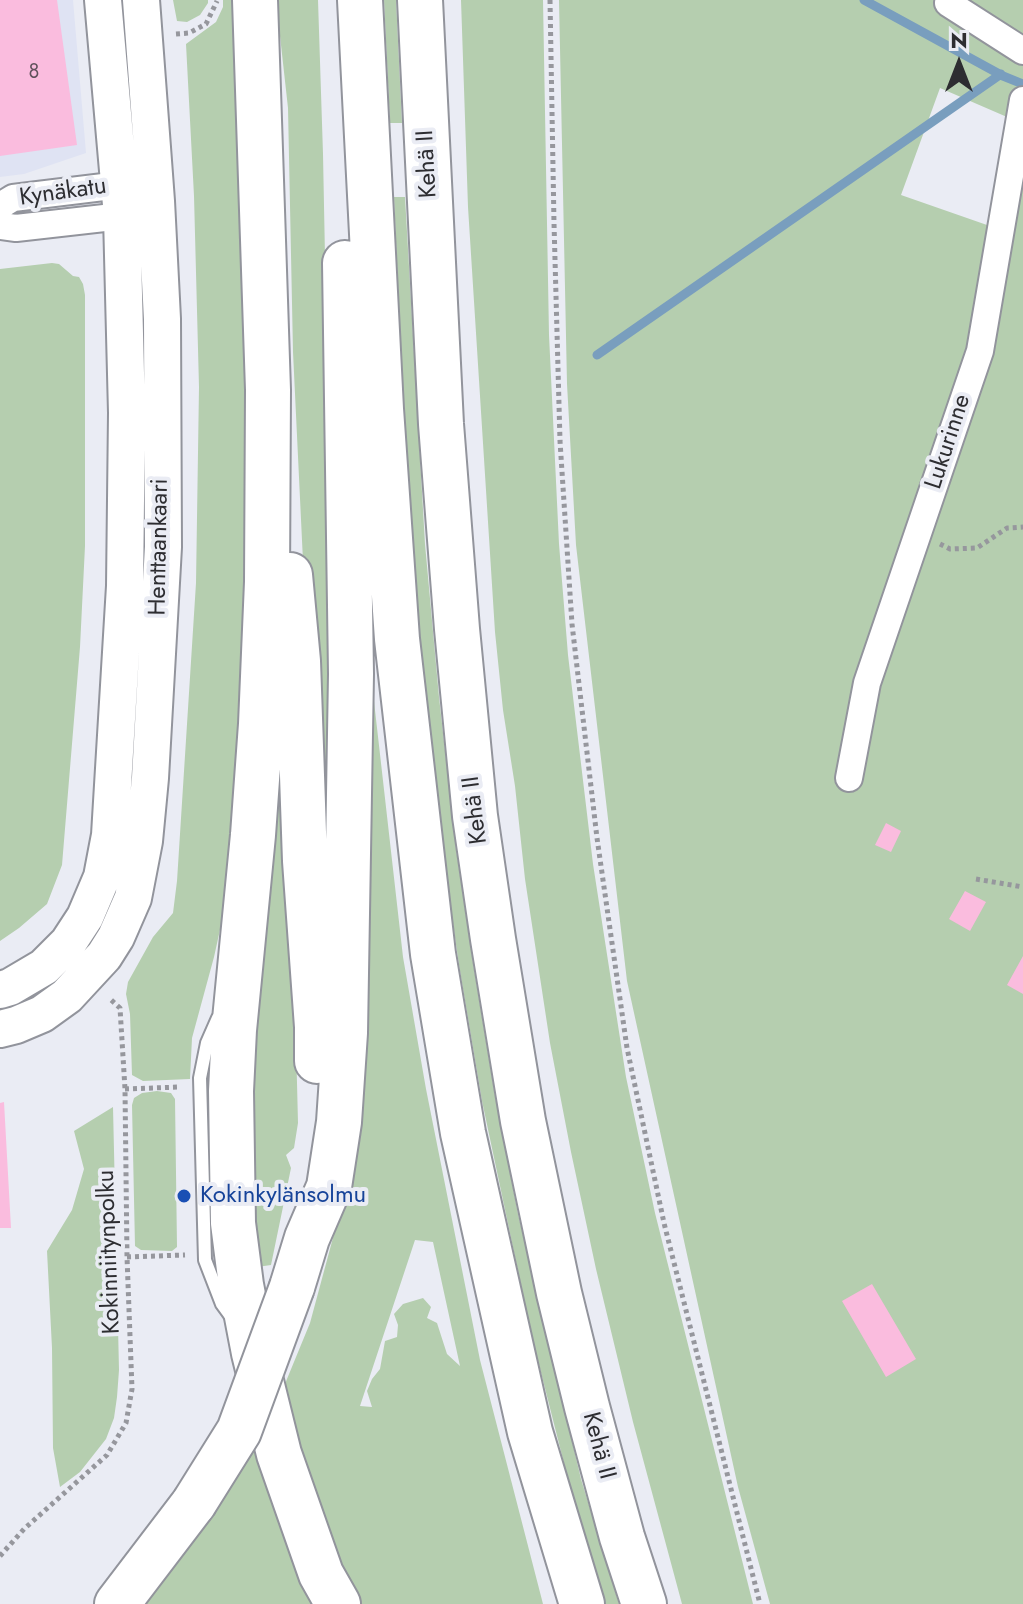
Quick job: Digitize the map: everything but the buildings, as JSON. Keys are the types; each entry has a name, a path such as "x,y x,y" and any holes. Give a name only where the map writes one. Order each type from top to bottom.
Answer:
{"highway":[{"path":"255,0 268,390 267,582 261,724 234,1030 231,1091 233,1223 254,1353 279,1454 321,1574 338,1604"},
{"name":"Kehä II","path":"423,9 441,424 475,816 523,1121 559,1293 622,1537 644,1604"},
{"path":"117,1604 194,1503 239,1431 307,1238 329,1187 339,1122 345,1033 351,674 344,192 361,21"},
{"path":"361,21 381,409 397,639 433,954 463,1133 527,1417 582,1604"},
{"path":"268,390 284,505 298,661 305,861 317,1027 317,1122 307,1238"}],"main road":[{"name":"Henttaankaari","path":"0,990 44,967 68,943 85,917 102,877 110,835 125,586 127,413 121,201 103,0"},
{"name":"Henttaankaari","path":"0,1029 42,1014 67,996 104,956 133,898 144,841 163,547 162,319 141,0"}],"street":[{"path":"949,0 948,3 1023,51"},
{"name":"Lukurinne","path":"849,778 867,683 980,351 1023,102"},
{"name":"Kynäkatu","path":"0,206 13,198 156,201"},
{"name":"Kynäkatu","path":"0,226 16,228 121,201"}],"path":[{"path":"169,35 189,33 206,24 217,0"},
{"path":"550,0 560,441 572,624 597,838 627,1048 661,1208 760,1604"},
{"path":"918,534 950,549 977,548 1007,528 1023,527"},
{"path":"976,879 1023,887"},
{"name":"Kokinniitynpolku","path":"0,1556 24,1529 107,1455 126,1423 132,1389 125,1089 120,1008 87,976"},
{"path":"125,1089 180,1087"},
{"path":"127,1257 187,1255"}],"shaded area":[{"path":"0,0 73,0 86,153 24,174 0,177"}],"green space":[{"path":"173,0 208,0 208,3 200,15 187,22 177,21"},
{"path":"223,0 235,0 244,316 247,528 241,729 225,907 192,1038 190,1079 143,1081 132,1075 130,1014 126,994 128,982 153,937 173,913 196,583 199,387 186,44 216,22"},
{"path":"276,0 318,0 327,360 328,868 306,624 293,352 288,108"},
{"path":"384,0 396,0 402,123 390,123"},
{"path":"461,0 543,0 549,335 559,544 568,655 593,864 626,1077 655,1213 753,1604 682,1604 596,1269 550,1043 525,879 495,632 468,207"},
{"path":"559,0 1023,0 1023,1604 770,1604 738,1487 627,981 576,545 567,384","holes":["940,88 1007,117 987,225 901,195"]},
{"path":"394,197 405,197 425,544 456,849 473,963 518,1214 581,1479 619,1604 604,1604 532,1337 482,1101 459,965 443,854 420,638 403,396"},
{"path":"52,263 79,277 85,295 85,546 80,647 62,865 47,904 0,941 0,269"},
{"path":"371,675 403,957 426,1089 480,1360 543,1604 354,1604 280,1396 310,1323 344,1197","holes":["415,1240 433,1242 460,1366 447,1354 437,1323 427,1318 431,1307 423,1298 403,1304 394,1314 398,1325 397,1337 385,1341 380,1369 367,1391 372,1407 360,1406"]},
{"path":"277,707 295,1003 298,1123 294,1148 286,1155 291,1168 271,1265 257,1267 250,1103"},
{"path":"142,1093 171,1093 175,1099 177,1247 172,1251 141,1250 135,1246 132,1105 134,1098"},
{"path":"113,1107 117,1397 114,1418 106,1439 80,1472 60,1487 53,1448 47,1251 72,1210 84,1169 74,1131"},
{"path":"260,1437 321,1604 146,1604 222,1499"}],"waterway":[{"path":"864,0 1023,84"},
{"path":"597,355 1001,74"}],"place":[{"name":"Kokinkylänsolmu","path":"184,1196"}]}
